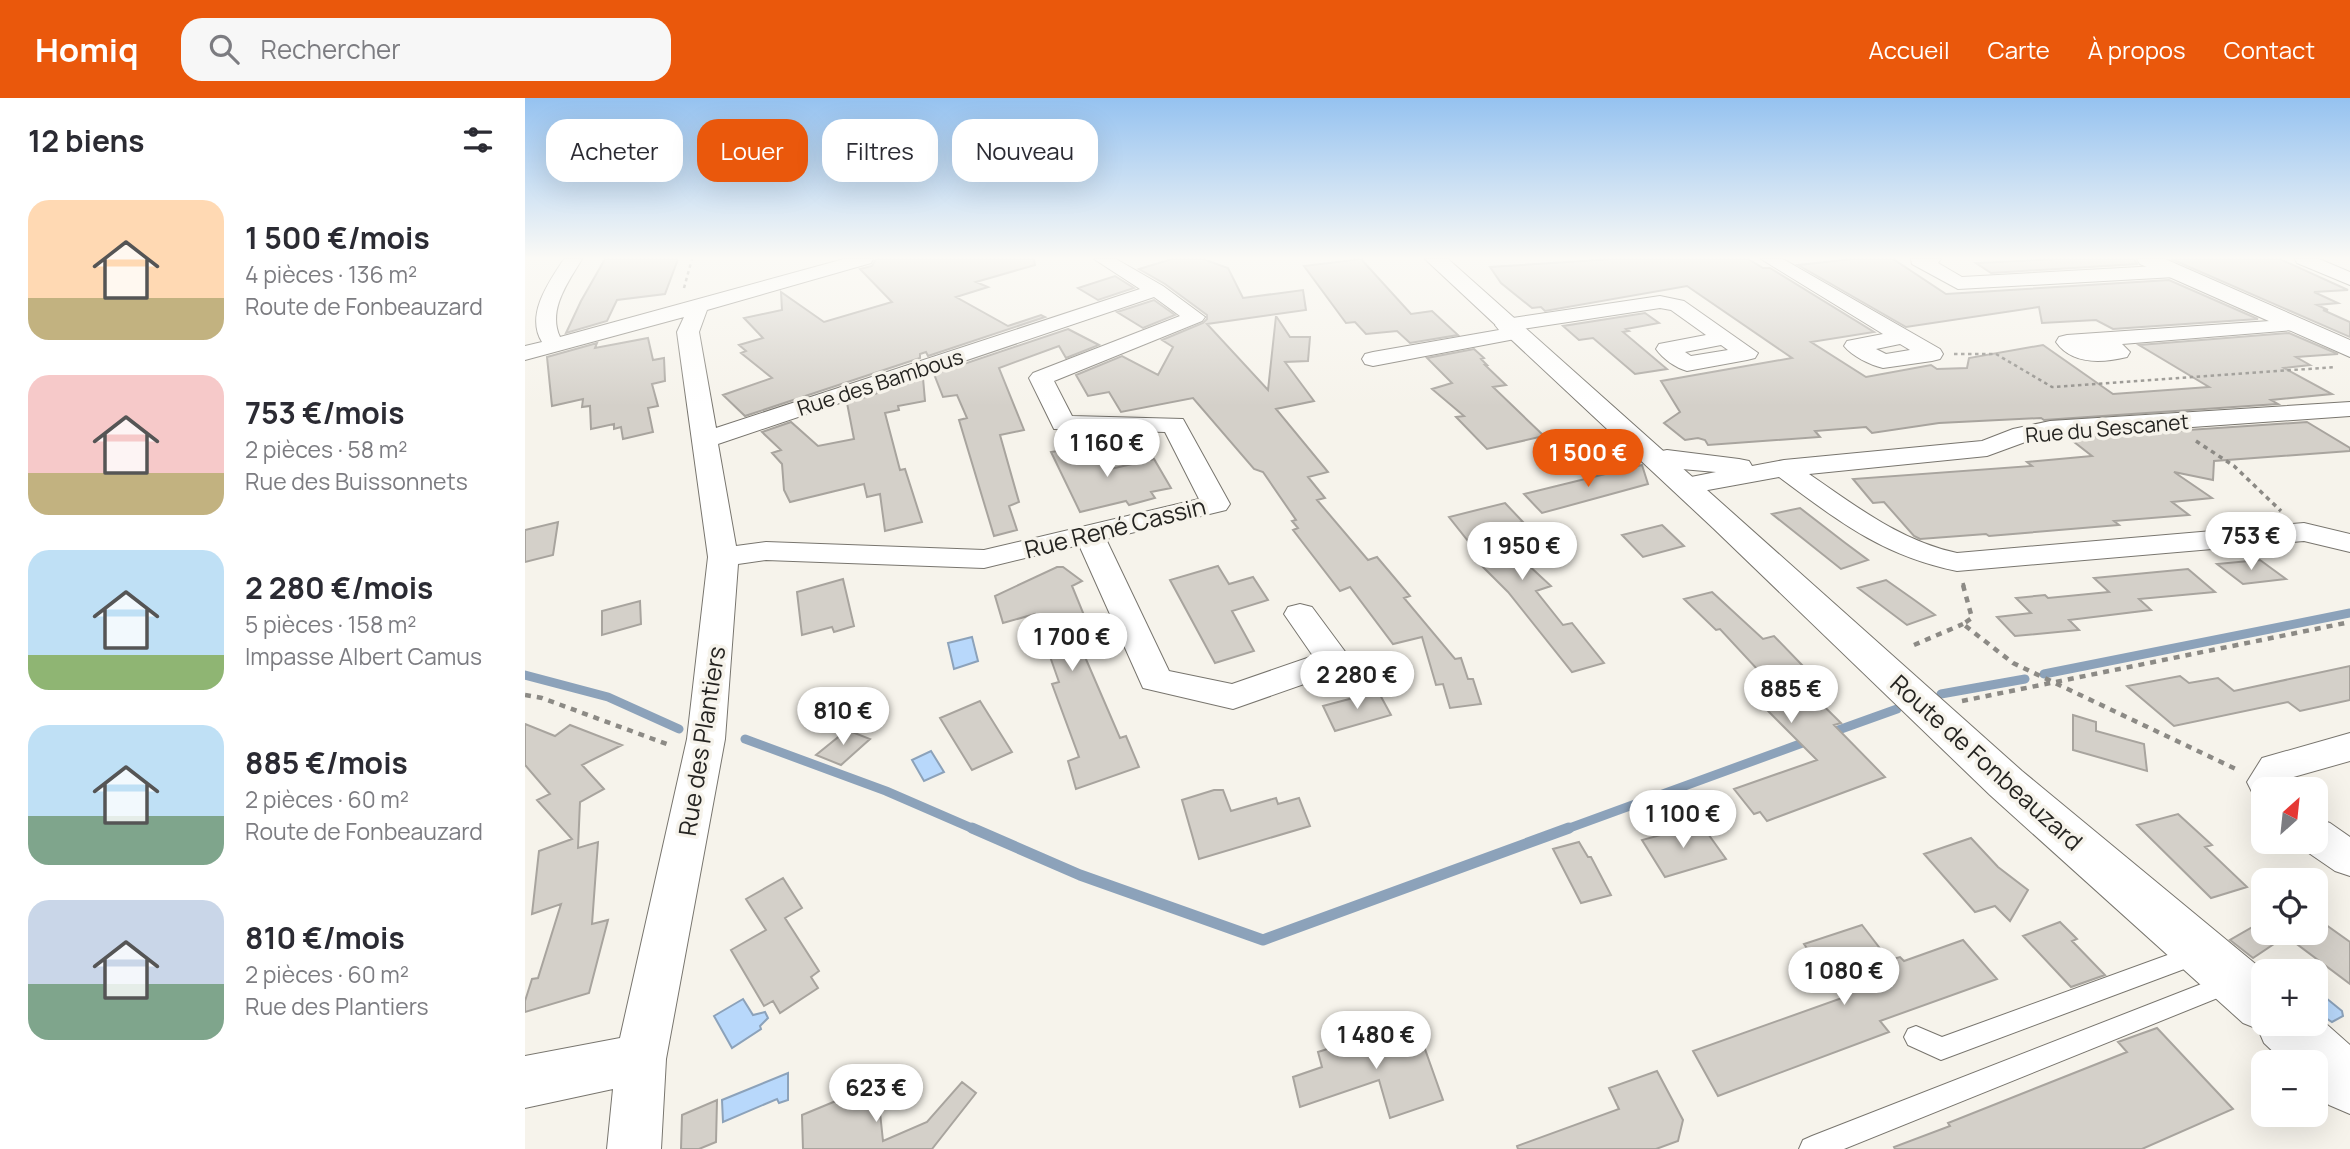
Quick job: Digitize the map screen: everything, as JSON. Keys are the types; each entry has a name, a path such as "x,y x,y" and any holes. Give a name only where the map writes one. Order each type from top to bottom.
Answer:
{"street":[{"path":"547,308 546,335 555,345"},
{"path":"525,353 651,320 691,320 725,308"},
{"name":"Rue des Bambous","path":"704,440 1102,308"},
{"name":"Rue René Cassin","path":"723,557 766,551 984,559 1216,504 1174,424 1063,424 1041,378 1195,317 1182,308"},
{"name":"Route de Fonbeauzard","path":"1488,308 1686,486 2006,783 2249,993"},
{"path":"1373,359 1510,329 1626,308"},
{"path":"1683,308 1724,338"},
{"path":"1854,308 1932,354"},
{"path":"2259,308 2298,325 2343,358"},
{"name":"Rue des Plantiers","path":"634,1149 641,1059 706,739 723,557 704,440 691,320"},
{"path":"2100,340 2298,325"},
{"path":"1903,337 1855,346 1884,361 1932,354"},
{"name":"Rue du Sescanet","path":"1686,486 1784,468 1987,448 2022,434 2050,429 2350,409"},
{"name":"Rue du Sescanet","path":"1656,460 1667,458 1727,466 1784,468"},
{"path":"1784,468 1879,537 1930,558 1957,562 2304,532 2350,543"},
{"path":"1090,535 1156,680 1233,697 1335,661 1300,614"},
{"path":"2272,777 2276,768 2350,747"},
{"path":"2328,844 2350,859"},
{"path":"2297,1036 2350,1084"},
{"path":"525,1082 641,1059"}],"lane":[{"path":"1916,1037 1941,1049 2204,952"},
{"path":"1812,1149 2249,993"}],"path":[{"path":"1932,354 1996,354 2052,387 2343,358"},
{"path":"2166,421 2234,466 2304,532"},
{"path":"1914,645 1972,618 1957,562"},
{"path":"1958,702 2256,639 2350,622"},
{"path":"1963,624 2013,663 2251,778"},
{"path":"525,695 542,698 668,746 706,739"}],"water":[{"path":"972,637 978,661 954,669 948,643"},
{"path":"931,751 944,772 924,781 912,760"},
{"path":"743,999 753,1015 765,1012 768,1018 760,1026 761,1029 732,1048 714,1016"},
{"path":"2328,1000 2342,1011 2343,1016 2332,1022 2328,1019"},
{"path":"788,1073 788,1100 779,1103 777,1099 723,1122 722,1100"}],"building":[{"path":"578,308 613,308 607,321 566,333"},
{"path":"782,308 804,308 824,322 871,308 976,308 1008,326 1041,315 1045,317 928,356 926,352 920,354 920,358 745,416 723,395 772,378 741,353 746,351 739,345 763,338 744,318"},
{"path":"1129,308 1165,308 1175,315 1143,328 1117,312"},
{"path":"1198,308 1306,308 1207,324 1268,390 1276,316 1290,337 1310,337 1308,361 1285,362 1314,401 1276,409 1328,472 1308,477 1325,498 1317,500 1368,560 1377,557 1410,596 1404,598 1455,659 1461,658 1468,679 1473,679 1481,704 1450,708 1443,684 1436,685 1422,637 1393,644 1350,587 1340,591 1293,530 1298,528 1292,521 1296,520 1263,472 1254,469 1193,398 1121,412 1109,392 1088,396 1076,375 1122,356 1158,375 1173,347 1162,340 1203,323 1207,315"},
{"path":"1335,308 1406,308 1411,314 1432,311 1458,335 1410,343 1397,331 1366,334 1355,322 1346,323"},
{"path":"1719,308 1835,308 1874,332 1811,342 1866,377 1931,365 1937,369 1967,368 1969,358 2043,345 2113,394 2209,387 2139,345 2289,333 2338,354 2296,357 2310,365 2284,368 2332,394 2271,400 2278,404 2044,420 1939,423 1872,433 1866,427 1815,431 1820,437 1708,445 1705,440 1698,438 1685,440 1664,423 1680,412 1661,381 1792,358"},
{"path":"1873,308 2032,308 1906,327"},
{"path":"2039,308 2233,308 2258,319 2113,329 2096,320 2042,323"},
{"path":"2284,308 2324,308 2350,322 2350,337"},
{"path":"1645,313 1659,323 1626,329 1629,331 1623,332 1667,369 1635,374 1593,338 1579,340 1563,326"},
{"path":"1068,329 1099,345 1066,358 1059,346 999,368 1024,430 1000,435 1019,502 1009,506 1017,530 994,536 959,420 967,418 957,395 943,397 934,374"},
{"path":"648,338 653,360 664,358 665,381 652,384 658,406 648,408 653,432 623,439 621,427 614,429 614,424 591,429 590,406 582,407 583,399 552,406 547,357 597,343 595,348"},
{"path":"1474,349 1484,358 1481,359 1485,365 1506,385 1493,387 1544,436 1487,449 1456,417 1464,416 1432,389 1452,383 1427,358"},
{"path":"923,378 925,401 898,406 899,410 885,413 900,470 905,469 922,522 885,531 880,494 867,497 864,484 790,502 784,490 782,464 772,453 781,450 762,432 791,422 818,446 854,439 847,403"},
{"path":"2307,422 2350,448 2350,451 2214,461 2213,480 2174,472 2212,498 2172,502 2189,515 2114,521 2119,525 1920,539 1914,536 1884,502 1873,503 1853,479 2032,466 2027,462 2092,456 2069,438"},
{"path":"1096,445 1110,469 1154,459 1171,488 1151,492 1155,498 1129,505 1126,501 1080,512 1051,452"},
{"path":"1642,465 1648,484 1542,513 1524,494"},
{"path":"1505,503 1523,522 1496,529 1530,560 1525,562 1551,586 1536,591 1563,625 1572,623 1604,663 1572,672 1508,592 1478,562 1483,560 1449,517"},
{"path":"1800,508 1868,560 1841,569 1772,514"},
{"path":"558,522 553,555 525,562 525,530"},
{"path":"1662,525 1684,546 1643,557 1622,535"},
{"path":"2260,560 2286,579 2243,584 2217,564"},
{"path":"1218,566 1229,584 1253,577 1268,600 1232,611 1254,651 1215,663 1170,580"},
{"path":"1057,567 1063,567 1082,581 1072,586 1093,637 1086,639 1090,647 1082,650 1120,738 1126,736 1139,767 1076,789 1068,761 1079,757 1052,684 1059,682 1035,614 1003,623 995,596"},
{"path":"2188,569 2215,592 2139,599 2151,610 2069,620 2079,630 2015,636 1997,617 2031,613 2016,598 2109,592 2094,578"},
{"path":"843,579 854,626 834,632 832,627 802,635 797,592"},
{"path":"1886,580 1935,615 1907,625 1858,588"},
{"path":"1712,592 1763,639 1774,636 1803,666 1787,670 1841,723 1834,725 1885,777 1767,821 1760,812 1754,814 1734,789 1817,760 1763,706 1784,698 1720,629 1716,630 1684,599"},
{"path":"640,601 641,624 602,635 602,611"},
{"path":"2350,666 2350,700 2300,711 2288,702 2174,726 2127,686 2180,676 2189,683 2218,678 2234,691"},
{"path":"1379,693 1391,715 1335,731 1323,706"},
{"path":"980,701 1012,752 972,770 940,718"},
{"path":"2073,715 2096,722 2096,731 2144,744 2147,771 2073,750"},
{"path":"525,724 555,736 570,725 622,745 582,765 604,789 580,802 578,848 598,842 592,924 608,920 589,993 525,1012 525,1001 532,979 538,978 561,904 532,914 539,851 572,839 537,800 550,794 525,765"},
{"path":"847,730 870,739 841,765 816,755"},
{"path":"1214,790 1223,790 1231,811 1276,798 1278,804 1299,798 1310,826 1199,859 1182,800"},
{"path":"2178,814 2212,845 2205,847 2247,887 2211,898 2137,825"},
{"path":"1701,824 1726,859 1665,877 1642,840"},
{"path":"1971,838 1998,867 2028,890 2010,921 1995,906 1975,912 1924,854"},
{"path":"1579,842 1588,857 1591,857 1611,895 1581,903 1553,849"},
{"path":"783,878 802,908 785,918 819,971 811,977 818,988 780,1013 773,1001 764,1006 731,950 766,930 746,899"},
{"path":"2060,922 2077,939 2072,941 2105,975 2071,987 2023,936"},
{"path":"1862,925 1889,960 1900,957 1904,961 1963,940 1997,979 1880,1021 1889,1032 1718,1096 1693,1051 1842,998 1804,944"},
{"path":"2328,926 2350,942 2350,984 2328,968 2328,959 2317,959 2298,945 2328,945"},
{"path":"2251,928 2251,945 2272,945 2253,958 2230,940"},
{"path":"1415,1021 1443,1100 1390,1118 1379,1080 1300,1107 1293,1077 1322,1067 1318,1052"},
{"path":"2157,1028 2233,1109 2142,1149 1894,1147 2127,1052 2118,1042"},
{"path":"1657,1071 1683,1120 1678,1141 1656,1149 1518,1149 1517,1146 1619,1109 1609,1088"},
{"path":"962,1082 976,1093 932,1149 803,1149 802,1115 877,1084 883,1141 927,1122"},
{"path":"717,1100 716,1142 699,1149 681,1149 682,1115"}],"waterway":[{"path":"2044,674 2350,613"},
{"path":"525,675 608,697 679,729"},
{"path":"1941,694 2025,679"},
{"path":"1830,733 1897,709"},
{"path":"745,739 886,791 976,830"},
{"path":"1564,830 1808,741"},
{"path":"972,828 1080,875 1263,940 1569,828"}]}
